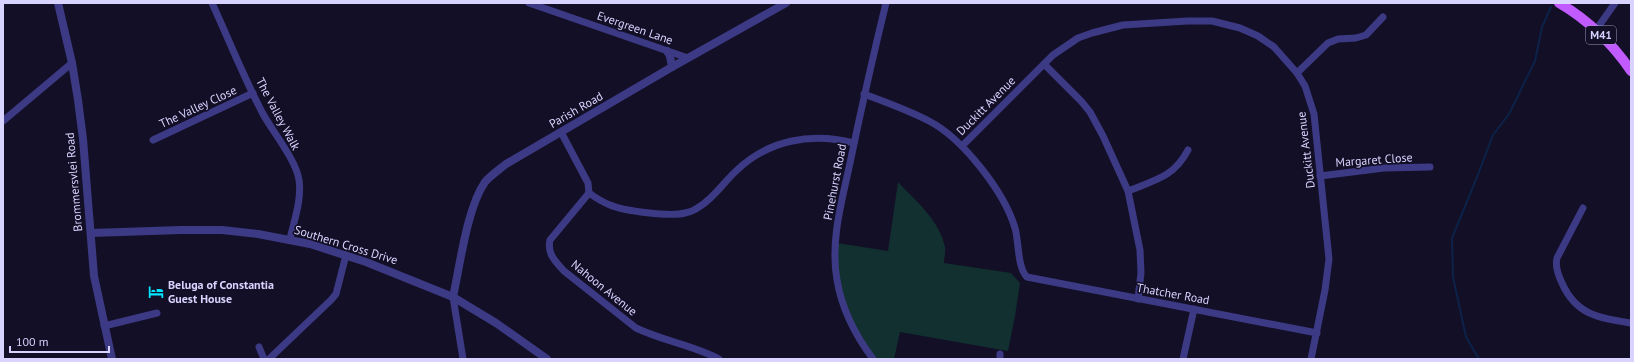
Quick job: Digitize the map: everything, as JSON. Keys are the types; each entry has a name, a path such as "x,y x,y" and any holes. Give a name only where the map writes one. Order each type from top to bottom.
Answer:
{"main road":[{"name":"M41","path":"1559,3 1596,30 1613,47 1631,71"}],"street":[{"name":"Brommersvlei Road","path":"58,3 72,63 83,139 94,276 112,359"},
{"name":"The Valley Walk","path":"212,3 263,114 295,168 299,178 299,198 290,240"},
{"name":"Evergreen Lane","path":"529,3 688,58"},
{"name":"Parish Road","path":"453,297 473,209 479,193 486,181 506,164 672,67 786,3"},
{"name":"Pinehurst Road","path":"873,359 850,324 845,311 837,280 836,238 864,94 886,3"},
{"path":"1596,30 1615,3"},
{"path":"1297,74 1328,43 1338,39 1356,38 1366,35 1383,17"},
{"name":"Duckitt Avenue","path":"962,146 1044,64 1064,46 1078,38 1108,28 1166,22 1212,21 1240,28 1258,36 1274,47 1297,74 1305,86 1314,114 1329,259 1317,333 1311,359"},
{"path":"667,51 670,56 672,67"},
{"path":"3,121 72,63"},
{"path":"1044,64 1082,100 1090,112 1103,136 1128,191 1140,250 1141,273 1138,299"},
{"name":"The Valley Close","path":"153,140 253,93"},
{"path":"864,94 929,120 962,146"},
{"path":"561,132 588,183 589,193 602,202 621,209 654,213 684,214 692,211 707,202 736,170 749,160 768,148 784,142 808,138 834,139 854,143"},
{"name":"Thatcher Road","path":"962,146 991,182 1006,206 1015,228 1022,267 1025,275 1031,278 1317,333"},
{"path":"1128,191 1172,171 1183,159 1188,150"},
{"name":"Margaret Close","path":"1320,176 1384,168 1430,167"},
{"name":"Nahoon Avenue","path":"589,193 550,240 549,247 551,255 555,261 564,271 636,328 647,334 719,359"},
{"path":"1583,208 1557,258 1556,263 1560,280 1570,299 1582,309 1598,316 1631,323"},
{"name":"Southern Cross Drive","path":"91,233 222,230 258,234 290,240 346,255 453,297 496,323 547,359"},
{"path":"269,359 336,294 346,255"},
{"path":"453,297 463,359"},
{"path":"1183,359 1194,309"},
{"path":"104,326 157,313"},
{"path":"259,347 264,359"}],"green space":[{"path":"898,182 926,212 938,228 945,247 944,263 1011,273 1020,283 1008,351 900,332 894,359 876,359 852,324 839,279 837,243 888,251"}],"waterway":[{"path":"1479,359 1466,337 1453,277 1452,238 1493,135 1509,114 1535,61 1542,27 1551,7"}],"place":[{"name":"Beluga of Constantia Guest House","path":"156,292"}]}
